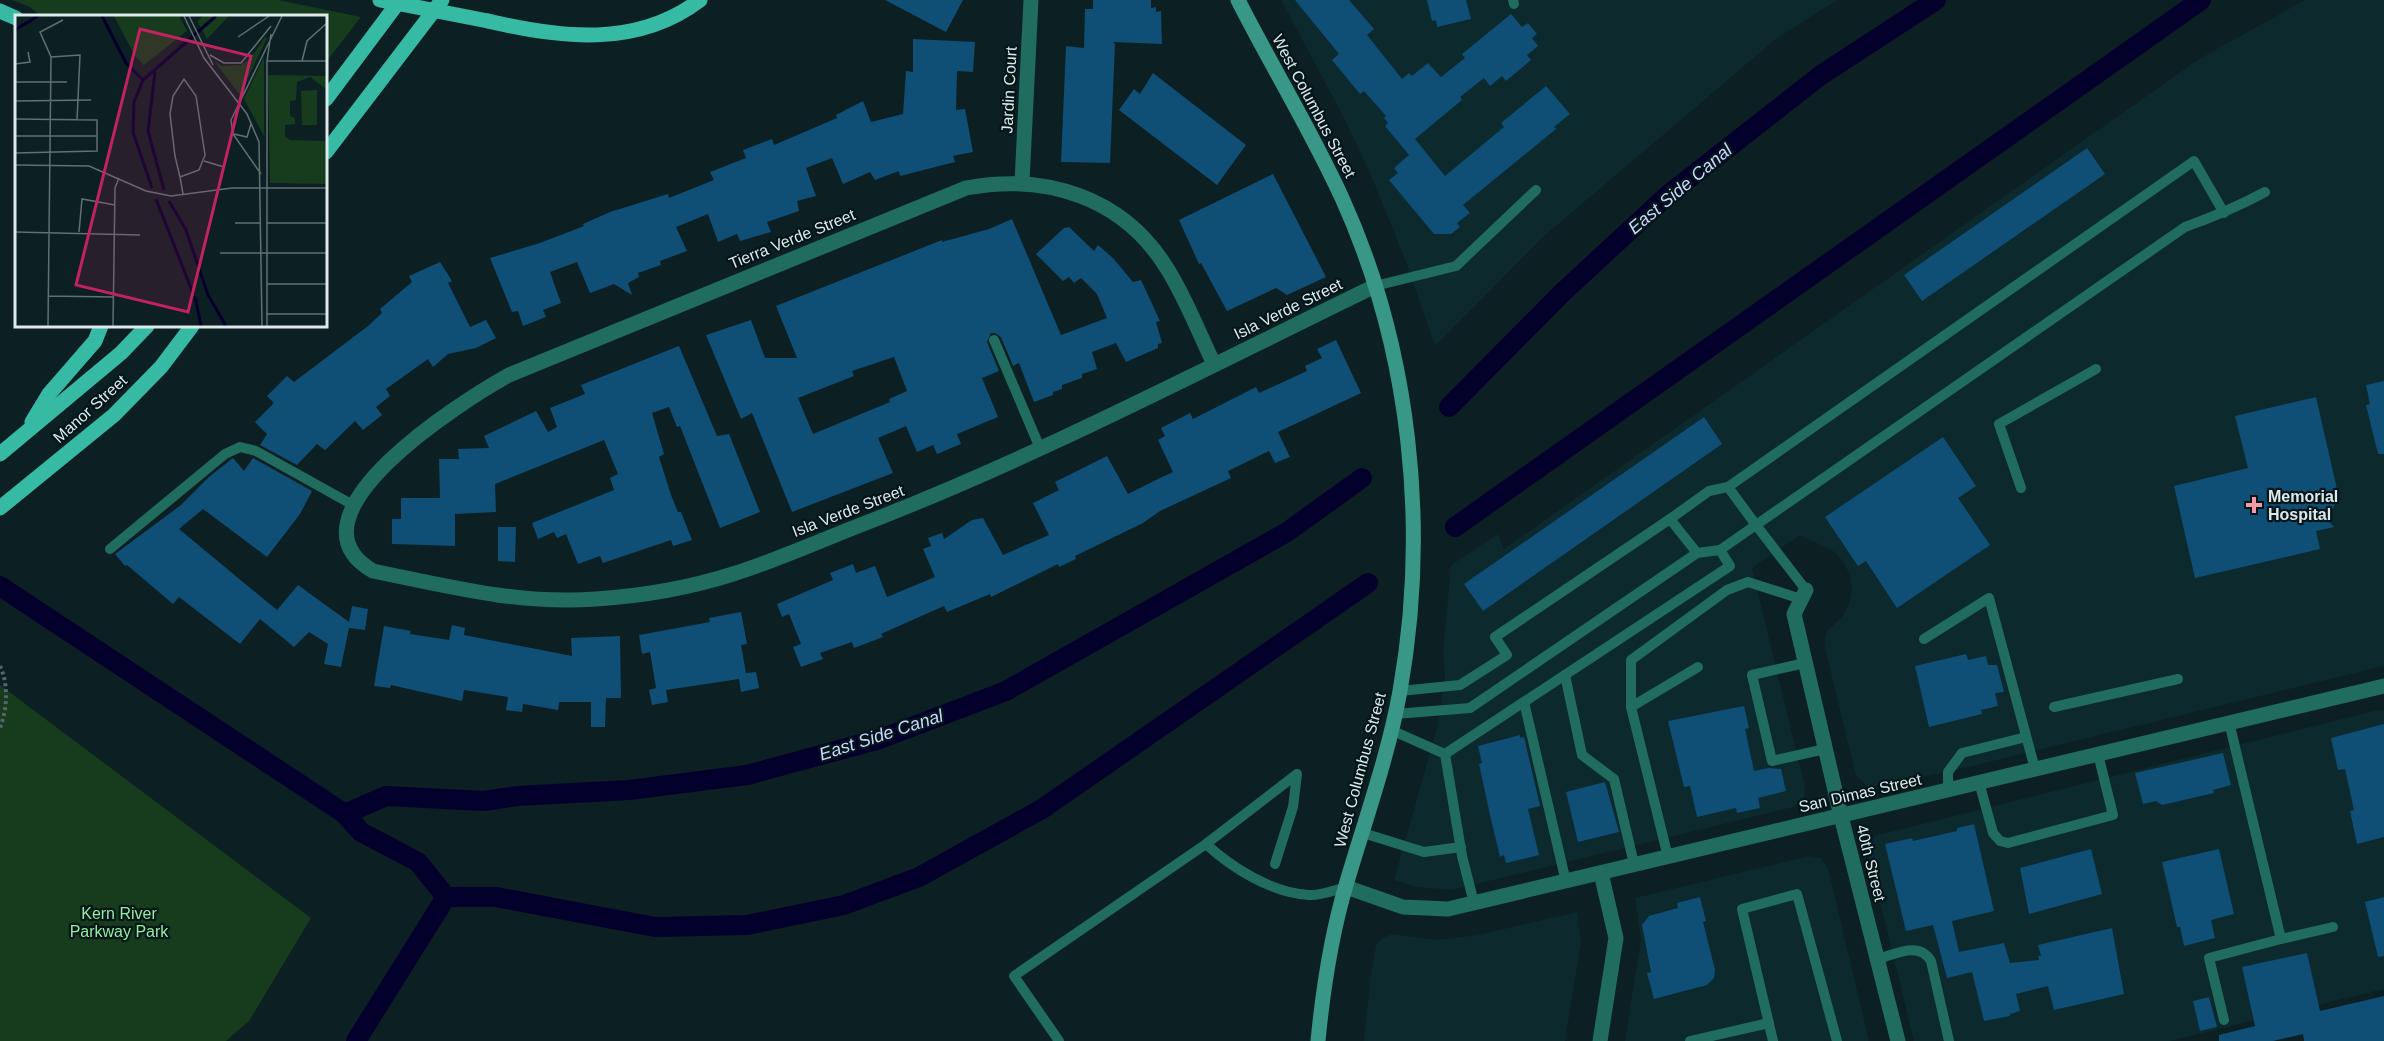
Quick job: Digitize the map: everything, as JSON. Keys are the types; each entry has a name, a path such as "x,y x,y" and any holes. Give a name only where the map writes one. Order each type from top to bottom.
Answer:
{"main road":[{"path":"380,0 564,36 597,37 661,22 700,0"},
{"path":"327,98 400,0"},
{"path":"327,151 442,0"},
{"name":"West Columbus Street","path":"1238,0 1318,148 1344,202 1375,286 1401,398 1413,512 1413,572 1400,691 1332,944 1318,1041"},
{"path":"0,11 15,18"},
{"path":"26,432 49,394 95,341 101,327"},
{"name":"Manor Street","path":"0,454 121,353 146,327"},
{"name":"Manor Street","path":"0,508 114,415 160,367 191,327"}],"street":[{"name":"Jardin Court","path":"1022,182 1031,0"},
{"name":"Tierra Verde Street","path":"353,506 399,452 436,420 471,396 509,375 945,196 994,183 1022,182 1057,187 1084,196 1129,225 1149,244 1168,270 1215,364"},
{"name":"Isla Verde Street","path":"353,506 346,524 346,538 351,553 361,564 373,571 518,599 596,599 686,587 734,574 946,492 1375,286"},
{"name":"40th Street","path":"1803,594 1794,614 1841,816 1898,1041"},
{"name":"San Dimas Street","path":"1346,887 1403,907 1448,909 2384,686"},
{"path":"1600,1041 1616,938 1601,873"}],"lane":[{"path":"1400,691 1460,685 1507,655 1495,637 1708,491 1728,487 2194,161 2224,213"},
{"path":"1375,286 1456,266 1536,190"},
{"path":"1395,714 1470,708 1697,553 1720,550 2185,227 2224,213 2265,192"},
{"path":"994,340 1040,448"},
{"path":"2021,488 1999,424 2096,369"},
{"path":"110,549 225,454 240,447 256,451 353,506"},
{"path":"1728,487 1803,594"},
{"path":"1670,519 1697,553"},
{"path":"1445,754 1730,566 1720,550"},
{"path":"1668,857 1631,707 1631,660 1727,590 1748,582 1803,594"},
{"path":"1924,639 1989,598 2035,769"},
{"path":"1805,663 1752,675 1772,762 1825,749"},
{"path":"1631,707 1698,667"},
{"path":"1564,675 1582,755 1614,779 1634,864"},
{"path":"2054,707 2178,679"},
{"path":"1524,702 1566,882"},
{"path":"2229,722 2281,939"},
{"path":"1391,730 1445,754"},
{"path":"1948,790 1948,772 1962,753 2026,737"},
{"path":"1445,754 1461,847 1474,903"},
{"path":"1979,782 1993,833 2000,841 2008,843 2113,815 2098,754"},
{"path":"1059,1041 1014,976 1206,844 1297,774 1293,807 1275,864"},
{"path":"1363,833 1424,852 1461,847"},
{"path":"1206,844 1229,865 1264,883 1310,895 1346,887"},
{"path":"1773,1041 1742,909 1797,894 1837,1041"},
{"path":"2224,1020 2208,958 2333,927"},
{"path":"1877,959 1915,949 1927,955 1931,962 1949,1041"},
{"path":"1690,1041 1769,1023"}],"path":[{"path":"0,666 4,675 6,698 0,728"}],"shaded area":[{"path":"1281,0 1837,0 1776,39 1543,237 1435,346 1406,262 1370,173 1343,116"},
{"path":"2305,0 2384,0 2384,666 1948,772 1868,787 1856,776 1824,644 1827,631 1842,617 1849,604 1852,590 1850,576 1844,563 1835,552 1800,535 1752,568 1805,787 1804,798 1793,807 1452,890 1417,887 1394,880 1437,728 1445,675 1443,653 1451,565 1498,534 1504,549 2199,59"},
{"path":"2378,710 2384,711 2384,989 2170,1041 1914,1041 1868,853 1870,841 1874,836"},
{"path":"1809,856 1820,858 1828,868 1869,1041 1625,1041 1641,939 1635,898"},
{"path":"1577,912 1581,942 1565,1041 1364,1041 1376,945 1381,939 1392,934 1437,940 1478,935"}],"green space":[{"path":"12,0 278,0 361,17 327,61 327,15 39,15 30,7"},
{"name":"Kern River Parkway Park","path":"0,685 311,918 249,1021 226,1041 0,1041"}],"building":[{"path":"885,0 963,0 946,32"},
{"path":"1093,0 1151,0 1151,8 1156,7 1156,12 1161,11 1162,44 1113,42 1115,44 1110,163 1061,162 1066,46 1084,48 1085,9 1093,9"},
{"path":"1295,0 1349,0 1374,29 1367,35 1402,79 1409,73 1412,76 1428,63 1441,77 1465,58 1462,54 1511,14 1522,27 1528,23 1537,34 1532,38 1538,46 1527,55 1531,60 1506,81 1502,76 1490,86 1484,78 1460,97 1462,100 1415,139 1445,176 1504,127 1501,123 1546,86 1570,114 1554,127 1556,129 1463,205 1470,213 1457,223 1460,227 1451,234 1434,234 1389,180 1398,173 1394,168 1409,155 1385,126 1388,123 1384,118 1386,116 1364,91 1360,94 1332,60 1339,54"},
{"path":"1427,0 1466,0 1471,19 1437,27 1436,20 1432,21"},
{"path":"913,39 975,42 973,72 957,71 956,110 965,109 973,152 953,156 955,162 900,176 899,171 875,180 870,172 843,184 832,158 806,168 816,196 797,201 799,211 767,222 771,232 740,241 737,234 718,242 708,214 676,227 687,251 660,261 661,265 638,273 639,277 628,283 632,295 614,284 590,293 577,262 550,272 561,303 543,310 546,317 523,326 518,311 512,312 490,258 540,243 584,226 583,224 610,212 668,194 669,198 714,180 710,172 746,158 743,150 772,139 774,145 837,118 836,115 863,101 871,122 903,114 906,71 913,72"},
{"path":"1153,73 1246,145 1217,185 1119,110 1134,89 1140,94"},
{"path":"2087,148 2105,174 1922,301 1904,275"},
{"path":"1273,174 1326,277 1287,295 1276,288 1227,311 1201,263 1199,264 1179,220"},
{"path":"1012,219 1061,335 1107,318 1097,294 1081,278 1074,283 1069,277 1063,281 1036,254 1064,228 1069,227 1094,251 1098,245 1113,258 1133,282 1141,280 1160,321 1156,322 1162,343 1158,344 1158,348 1126,362 1116,343 1092,352 1097,369 1082,374 1082,378 1062,385 1062,389 1053,392 1053,395 1034,402 1019,363 1013,366 1001,337 991,333 987,342 999,371 982,378 998,417 957,434 961,444 937,454 933,445 917,452 906,426 878,438 893,473 792,512 752,413 741,419 706,335 751,320 765,358 797,358 776,306 942,240 942,242 989,229","holes":["894,357 907,391 889,399 890,402 813,434 798,398 854,376 852,371"]},
{"path":"440,262 452,281 448,283 470,327 486,320 496,338 476,348 448,354 433,367 428,359 386,389 390,396 376,407 382,415 363,430 355,421 325,450 317,444 297,465 260,445 267,434 255,422 274,403 267,396 287,376 294,382 368,326 382,313 380,309 412,282 409,276"},
{"path":"1336,340 1361,393 1278,432 1290,457 1275,463 1269,451 1228,471 1231,478 1160,511 1143,523 1075,556 1076,559 1059,567 1058,564 991,597 990,594 947,612 944,606 881,634 883,637 854,648 852,642 820,653 823,659 801,667 793,647 801,644 789,614 782,617 777,604 833,580 830,573 853,564 856,573 875,566 887,597 935,577 923,549 931,546 928,538 942,533 944,539 972,520 983,518 1003,555 1049,535 1033,503 1059,490 1055,482 1107,456 1128,494 1173,472 1158,440 1165,436 1161,428 1190,413 1193,419 1256,387 1259,393 1307,371 1305,366 1322,358 1317,349"},
{"path":"679,346 717,436 729,434 760,512 720,528 680,426 677,427 669,407 652,413 664,454 659,457 671,495 678,512 681,512 692,540 673,546 671,540 603,563 600,556 578,564 566,534 557,538 554,532 538,539 532,523 614,490 610,478 618,474 604,440 495,484 496,512 455,514 455,546 392,544 392,519 401,519 401,498 440,498 439,459 459,459 458,449 489,448 484,436 536,411 548,432 557,427 550,408 585,394 581,385"},
{"path":"2384,381 2384,454 2378,454 2366,405 2370,404 2366,385"},
{"path":"2316,397 2337,489 2332,491 2335,504 2327,519 2334,527 2316,531 2320,549 2195,578 2174,486 2248,468 2235,416"},
{"path":"1704,417 1722,444 1483,611 1464,584"},
{"path":"1943,437 1976,486 1958,498 1990,545 1897,608 1866,561 1858,566 1825,517"},
{"path":"233,458 244,471 253,458 312,491 300,514 267,557 203,509 179,529 277,610 298,585 349,622 352,606 368,609 365,630 349,628 341,667 324,664 328,644 309,632 294,647 260,619 240,644 179,597 173,604 127,565 125,566 115,554 181,505 209,477"},
{"path":"498,527 516,527 515,562 498,561"},
{"path":"741,612 747,644 741,645 746,673 756,672 759,688 741,692 739,679 666,690 668,702 652,705 649,690 656,688 650,652 642,654 639,635 710,622 709,618"},
{"path":"452,625 465,628 464,635 572,656 571,638 620,636 621,698 606,698 605,727 591,727 591,702 559,702 558,710 523,704 522,712 506,710 508,697 464,690 462,701 391,685 390,688 374,686 384,626 411,631 410,634 449,640"},
{"path":"1966,654 1968,660 1986,656 1988,665 1997,665 2004,692 1995,693 1998,706 1981,710 1982,714 1929,727 1915,666"},
{"path":"1744,706 1749,728 1745,729 1754,771 1769,768 1781,769 1786,791 1758,798 1760,808 1737,813 1736,808 1697,817 1690,786 1684,787 1668,721"},
{"path":"2384,724 2384,837 2357,844 2350,811 2354,810 2345,769 2338,770 2331,738"},
{"path":"1520,735 1520,738 1524,737 1540,806 1528,809 1539,855 1506,863 1504,855 1500,857 1479,764 1482,763 1478,746"},
{"path":"2223,753 2231,785 2213,790 2214,793 2162,805 2156,801 2143,804 2135,773"},
{"path":"1605,782 1619,832 1578,842 1566,792"},
{"path":"1974,824 1994,911 1952,921 1959,952 2004,943 2010,963 2039,960 2038,956 2041,956 2038,945 2112,928 2124,994 2054,1010 2048,986 2016,994 2020,1011 2010,1016 1984,1021 1972,972 1947,978 1933,925 1906,931 1885,844 1912,838 1913,841 1957,831 1957,828"},
{"path":"2091,849 2102,894 2029,914 2020,868"},
{"path":"2219,849 2234,914 2211,920 2215,938 2184,946 2180,927 2177,927 2162,862"},
{"path":"1700,897 1706,921 1703,922 1715,970 1714,978 1707,985 1654,999 1647,973 1651,972 1642,925 1649,916 1678,908 1677,903"},
{"path":"2384,897 2384,956 2378,957 2365,902"},
{"path":"2307,953 2320,1011 2384,996 2384,1041 2304,1041 2303,1034 2273,1041 2219,1041 2219,1035 2255,1026 2242,967"},
{"path":"2209,997 2217,1027 2200,1031 2193,1001"}],"waterway":[{"name":"East Side Canal","path":"1449,407 1562,293 1669,194 1821,75 1936,0"},
{"path":"1455,527 2201,0"},
{"name":"East Side Canal","path":"345,814 386,796 484,801 517,796 629,790 747,775 880,739 1006,691 1287,532 1362,478"},
{"path":"446,897 496,897 655,927 747,925 844,905 919,877 1042,809 1368,583"},
{"path":"0,586 345,814 361,832 418,862 446,897"},
{"path":"356,1041 446,897"}],"place":[{"name":"Memorial Hospital","path":"2254,505"}]}
